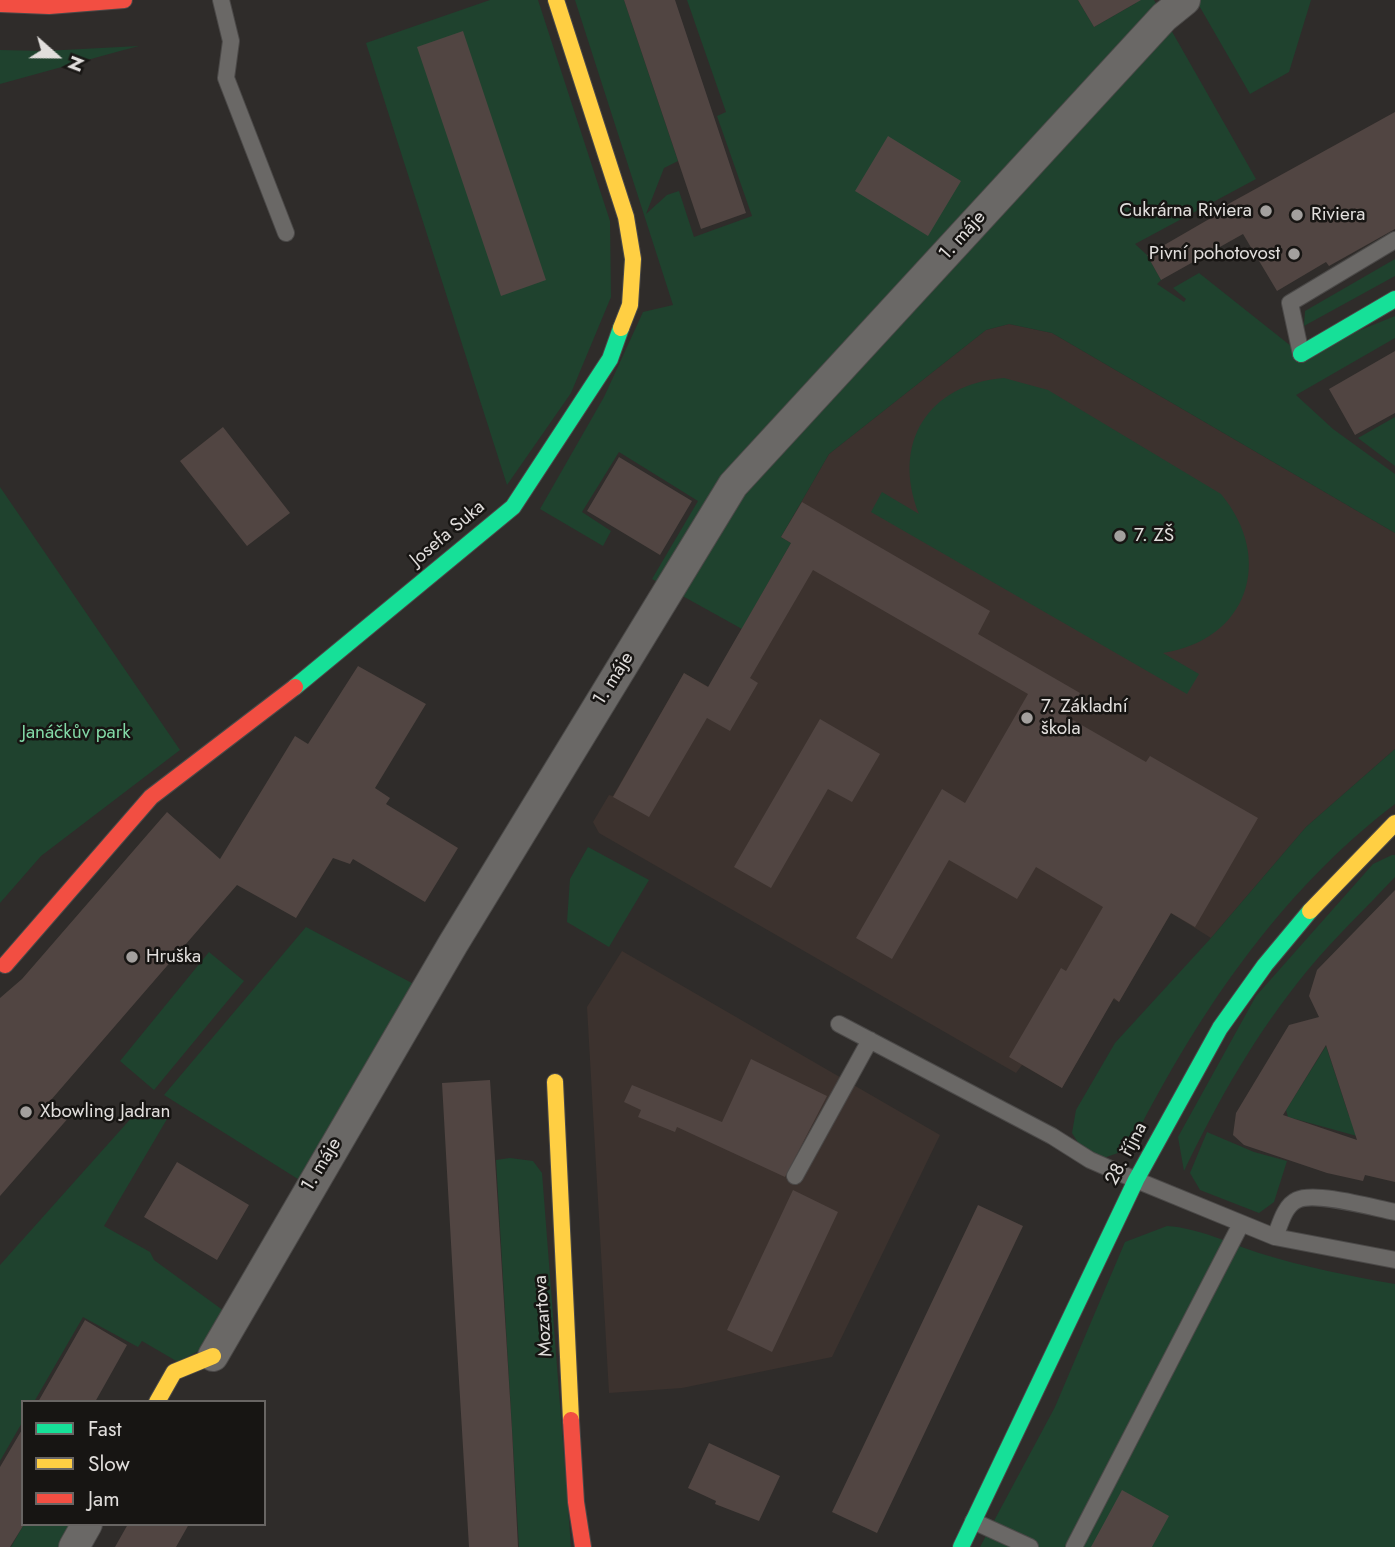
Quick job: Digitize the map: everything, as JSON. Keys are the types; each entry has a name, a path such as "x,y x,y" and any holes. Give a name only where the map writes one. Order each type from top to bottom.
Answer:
{"street":[{"path":"0,4 60,6 124,0"},
{"name":"Josefa Suka","path":"5,965 151,797 340,652 513,507 610,359 630,305 633,259 626,217 556,0"},
{"name":"1. máje","path":"158,1400 174,1372 213,1356 453,944 733,485 1174,8"},
{"path":"1301,354 1395,299"},
{"name":"28. října","path":"961,1547 1136,1180 1220,1028 1265,965 1326,892 1395,823"},
{"name":"Mozartova","path":"555,1082 561,1261 576,1506 583,1547"},
{"path":"74,1547 86,1526"}],"lane":[{"path":"221,0 231,41 226,78 286,233"},
{"path":"1301,354 1290,303 1395,240"},
{"path":"839,1024 1052,1136 1090,1160 1136,1180 1275,1237 1395,1259"},
{"path":"794,1176 870,1040"},
{"path":"1275,1237 1286,1211 1296,1200 1312,1197 1395,1212"},
{"path":"1074,1547 1241,1224"},
{"path":"973,1521 1030,1547"}],"shaded area":[{"name":"7. Základní škola","path":"1009,324 1052,333 1395,533 1395,749 1306,827 1211,938 1171,913 1119,1002 1113,999 1062,1088 1022,1065 1016,1073 599,833 593,822 609,795 613,796 684,673 709,687 791,543 781,537 829,454 986,330"},
{"path":"622,951 940,1135 832,1357 682,1388 609,1393 587,1007"}],"green space":[{"path":"490,0 538,0 610,221 611,297 571,393 507,485 366,43"},
{"path":"575,0 624,0 678,161 664,168 646,214 667,195 679,191 694,237 752,216 717,116 726,112 687,0 1078,0 1094,27 1136,3 1135,0 1154,0 1256,179 1135,244 1147,255 1161,280 1157,284 1184,302 1186,299 1173,288 1199,273 1301,354 1395,316 1395,338 1296,395 1333,429 1395,474 1395,533 1052,333 1009,324 986,330 829,454 781,537 791,543 742,629 652,579 698,501 619,452 582,512 611,531 603,546 540,509 604,397 643,312 673,305"},
{"path":"1311,0 1289,72 1250,94 1197,2"},
{"path":"139,46 0,84 0,50 44,51"},
{"path":"1395,259 1395,276 1304,326 1305,311"},
{"path":"1004,378 1048,390 1221,494 1237,519 1247,544 1249,569 1244,593 1233,614 1216,632 1192,645 1163,653 1199,674 1187,694 871,512 882,492 919,514 911,488 910,464 914,441 922,422 936,405 955,392 977,383"},
{"path":"1395,417 1395,466 1358,438"},
{"name":"Janáčkův park","path":"0,487 180,750 41,856 0,903"},
{"path":"1395,749 1395,804 1352,839 1313,877 1242,961 1182,1052 1129,1149 1101,1159 1082,1149 1072,1133 1076,1110 1115,1043 1211,938 1306,827"},
{"path":"588,847 649,880 609,947 567,922 570,879"},
{"path":"1395,855 1395,877 1317,959 1271,1018 1225,1093 1184,1171 1178,1137 1256,996 1373,864"},
{"path":"306,927 427,991 309,1186 164,1095"},
{"path":"209,952 244,981 154,1090 120,1061"},
{"path":"1326,1046 1349,1116 1375,1141 1288,1117 1286,1110"},
{"path":"142,1106 167,1119 104,1226 150,1252 154,1260 224,1311 204,1348 178,1362 142,1341 138,1347 83,1317 35,1400 21,1400 21,1424 0,1461 0,1265"},
{"path":"1207,1132 1254,1152 1287,1161 1274,1202 1259,1213 1200,1190 1190,1173"},
{"path":"510,1158 533,1161 542,1173 571,1547 519,1547 496,1160"},
{"path":"1167,1226 1202,1233 1293,1263 1395,1284 1395,1547 980,1547 1055,1407 1125,1242"},
{"path":"23,1526 77,1526 65,1547 11,1547"}],"building":[{"path":"624,0 675,0 746,213 701,229"},
{"path":"1078,0 1141,0 1094,27"},
{"path":"463,31 546,280 501,296 417,47"},
{"path":"1395,112 1395,229 1329,266 1326,262 1277,291 1243,234 1161,280 1147,255 1223,211 1221,208"},
{"path":"888,136 961,181 928,236 855,191"},
{"path":"1395,351 1395,413 1355,435 1329,389"},
{"path":"223,427 290,513 247,546 180,461"},
{"path":"619,457 692,501 660,555 587,511"},
{"path":"802,502 990,611 978,634 1080,693 1066,716 1146,762 1150,756 1258,818 1195,927 1171,913 1119,1002 1114,998 1062,1088 1009,1057 1061,968 1066,971 1103,907 1036,867 1017,899 949,860 892,959 856,938 942,789 965,803 1028,694 813,570 750,678 758,683 730,731 707,718 649,817 613,797 684,673 708,687 791,543 781,537"},
{"path":"358,666 426,704 375,788 390,798 386,804 458,848 425,902 353,859 350,864 333,858 296,918 237,885 51,1100 70,1116 0,1196 0,998 22,979 167,812 220,859 295,736 308,744"},
{"path":"820,719 880,754 852,802 828,789 771,888 734,867"},
{"path":"1395,890 1395,1182 1365,1175 1363,1181 1327,1173 1244,1145 1233,1135 1236,1113 1289,1025 1319,1017 1309,996 1317,970","holes":["1326,1045 1357,1140 1283,1115"]},
{"path":"751,1059 827,1096 785,1177 677,1127 675,1132 638,1117 641,1110 624,1102 632,1085 722,1122"},
{"path":"490,1080 518,1547 469,1547 455,1314 442,1083"},
{"path":"177,1162 249,1205 217,1260 144,1217"},
{"path":"793,1190 838,1212 772,1352 727,1330"},
{"path":"978,1205 1023,1226 877,1533 832,1512"},
{"path":"85,1320 127,1345 96,1400 39,1400"},
{"path":"21,1431 23,1526 10,1547 0,1547 0,1467"},
{"path":"709,1443 780,1476 759,1521 715,1504 716,1501 688,1488"},
{"path":"1122,1490 1169,1516 1152,1547 1091,1547"},
{"path":"127,1526 188,1526 176,1547 115,1547"}],"traffic: fast":[{"path":"1301,354 1395,299"},
{"path":"295,687 513,507 610,359 621,328"},
{"path":"961,1547 1136,1180 1220,1028 1265,965 1310,911"}],"traffic: slow":[{"path":"556,0 626,217 633,259 630,305 621,328"},
{"path":"1310,911 1395,823"},
{"path":"555,1082 571,1420"},
{"path":"158,1400 174,1372 213,1356"}],"traffic: jam":[{"path":"0,4 49,6 124,0"},
{"path":"5,965 151,797 295,687"},
{"path":"571,1420 576,1502 583,1547"}],"place":[{"name":"Cukrárna Riviera","path":"1266,211"},
{"name":"Riviera","path":"1297,215"},
{"name":"Pivní pohotovost","path":"1294,254"},
{"name":"7. ZŠ","path":"1120,536"},
{"name":"7. Základní škola","path":"1027,718"},
{"name":"Hruška","path":"132,957"},
{"name":"Xbowling Jadran","path":"26,1112"}]}
